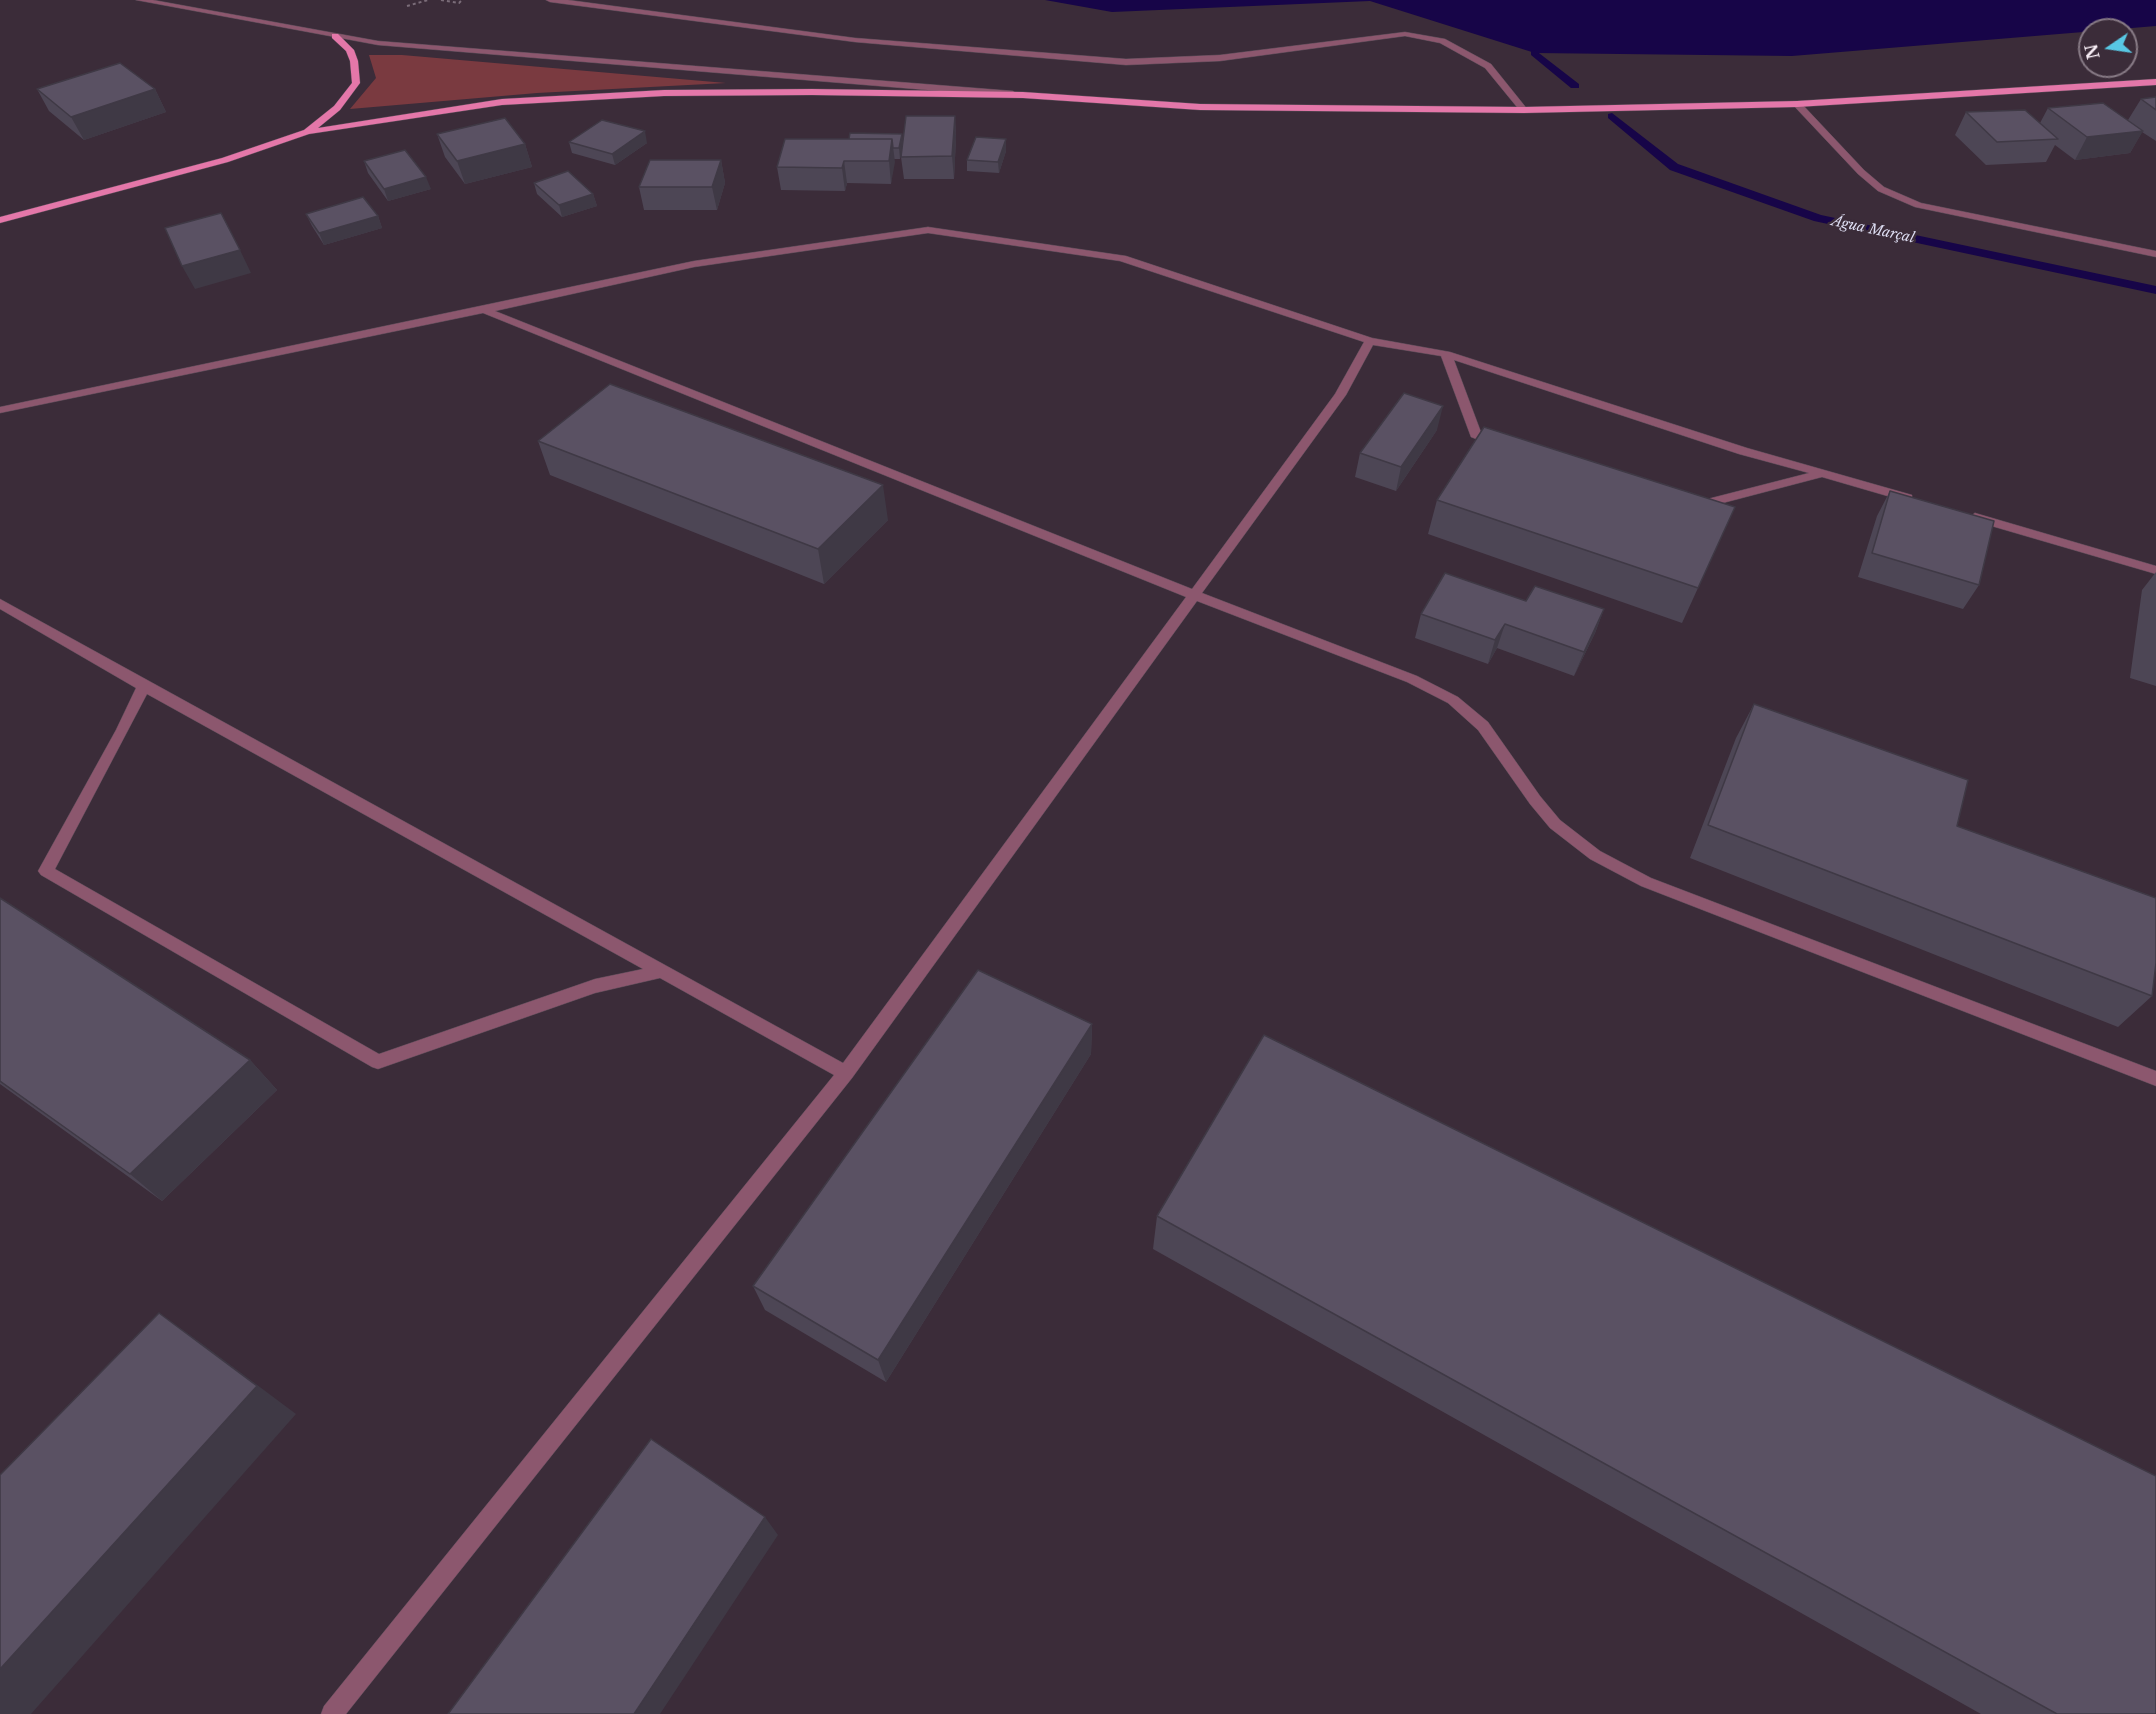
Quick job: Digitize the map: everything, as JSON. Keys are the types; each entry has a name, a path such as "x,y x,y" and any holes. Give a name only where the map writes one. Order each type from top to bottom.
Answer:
{"main road":[{"path":"308,132 337,108 356,82 354,61 350,50 335,36"},
{"path":"0,220 225,160 308,132 502,102 664,93 812,92 1023,95 1200,107 1524,110 1797,104 2156,82"}],"street":[{"path":"140,0 390,44 975,89 1023,95"},
{"path":"550,0 855,40 1126,62 1220,58 1406,34 1442,40 1488,66 1524,110"},
{"path":"1797,104 1860,172 1881,189 1918,205 2156,254"},
{"path":"0,410 694,264 928,230 1122,258 1370,341 1446,354 1743,451 1915,500"},
{"path":"484,310 1194,595 1412,679 1453,700 1483,726 1535,800 1555,824 1595,855 1646,882 2156,1079"},
{"path":"332,1714 846,1073 1340,395 1370,341"},
{"path":"1446,354 1477,437 1511,449"},
{"path":"1679,510 1824,474"},
{"path":"1961,513 2156,570"},
{"path":"0,603 144,686 846,1073"},
{"path":"144,686 46,871 378,1062 595,986 663,971"}],"path":[{"path":"441,0 459,3 462,0"}],"shaded area":[{"path":"1045,0 2156,0 2156,26 2138,27 2138,18 2078,18 2078,32 1792,56 1535,53 1370,1 1112,12"},
{"path":"369,55 402,55 726,83 537,93 350,109 376,78"}],"building":[{"path":"120,63 155,89 71,117 37,89"},
{"path":"2156,97 2156,110 2141,99"},
{"path":"2103,103 2143,131 2087,137 2048,108"},
{"path":"2025,110 2058,139 1997,142 1966,112"},
{"path":"906,116 955,116 952,156 901,157"},
{"path":"505,118 525,144 457,161 437,134"},
{"path":"602,120 645,131 612,154 569,142"},
{"path":"850,133 902,134 899,148 893,148 892,139 849,139"},
{"path":"976,137 1006,139 998,162 967,160"},
{"path":"785,139 892,139 889,161 844,161 842,168 777,167"},
{"path":"405,150 426,177 384,189 364,161"},
{"path":"650,160 721,160 712,187 639,187"},
{"path":"568,171 593,194 559,205 534,183"},
{"path":"363,197 378,216 319,233 306,214"},
{"path":"221,213 240,250 182,266 165,228"},
{"path":"610,384 883,485 818,549 538,441"},
{"path":"1404,393 1443,406 1401,467 1360,453"},
{"path":"1484,427 1735,507 1698,588 1437,500"},
{"path":"1890,491 1994,521 1979,585 1872,553"},
{"path":"1445,573 1526,601 1535,586 1604,609 1584,652 1505,624 1495,640 1421,614"},
{"path":"1754,704 1968,780 1957,826 2156,898 2156,963 2152,996 1708,825"},
{"path":"0,898 250,1060 130,1174 0,1081"},
{"path":"978,970 1092,1024 878,1360 753,1286"},
{"path":"1264,1035 2156,1476 2156,1714 2057,1714 1157,1216"},
{"path":"159,1313 257,1386 0,1669 0,1475"},
{"path":"651,1439 765,1517 634,1714 448,1714"}],"waterway":[{"name":"Água Marçal","path":"1535,53 1575,86"},
{"name":"Água Marçal","path":"1612,116 1674,167 1818,218 2156,290"}]}
